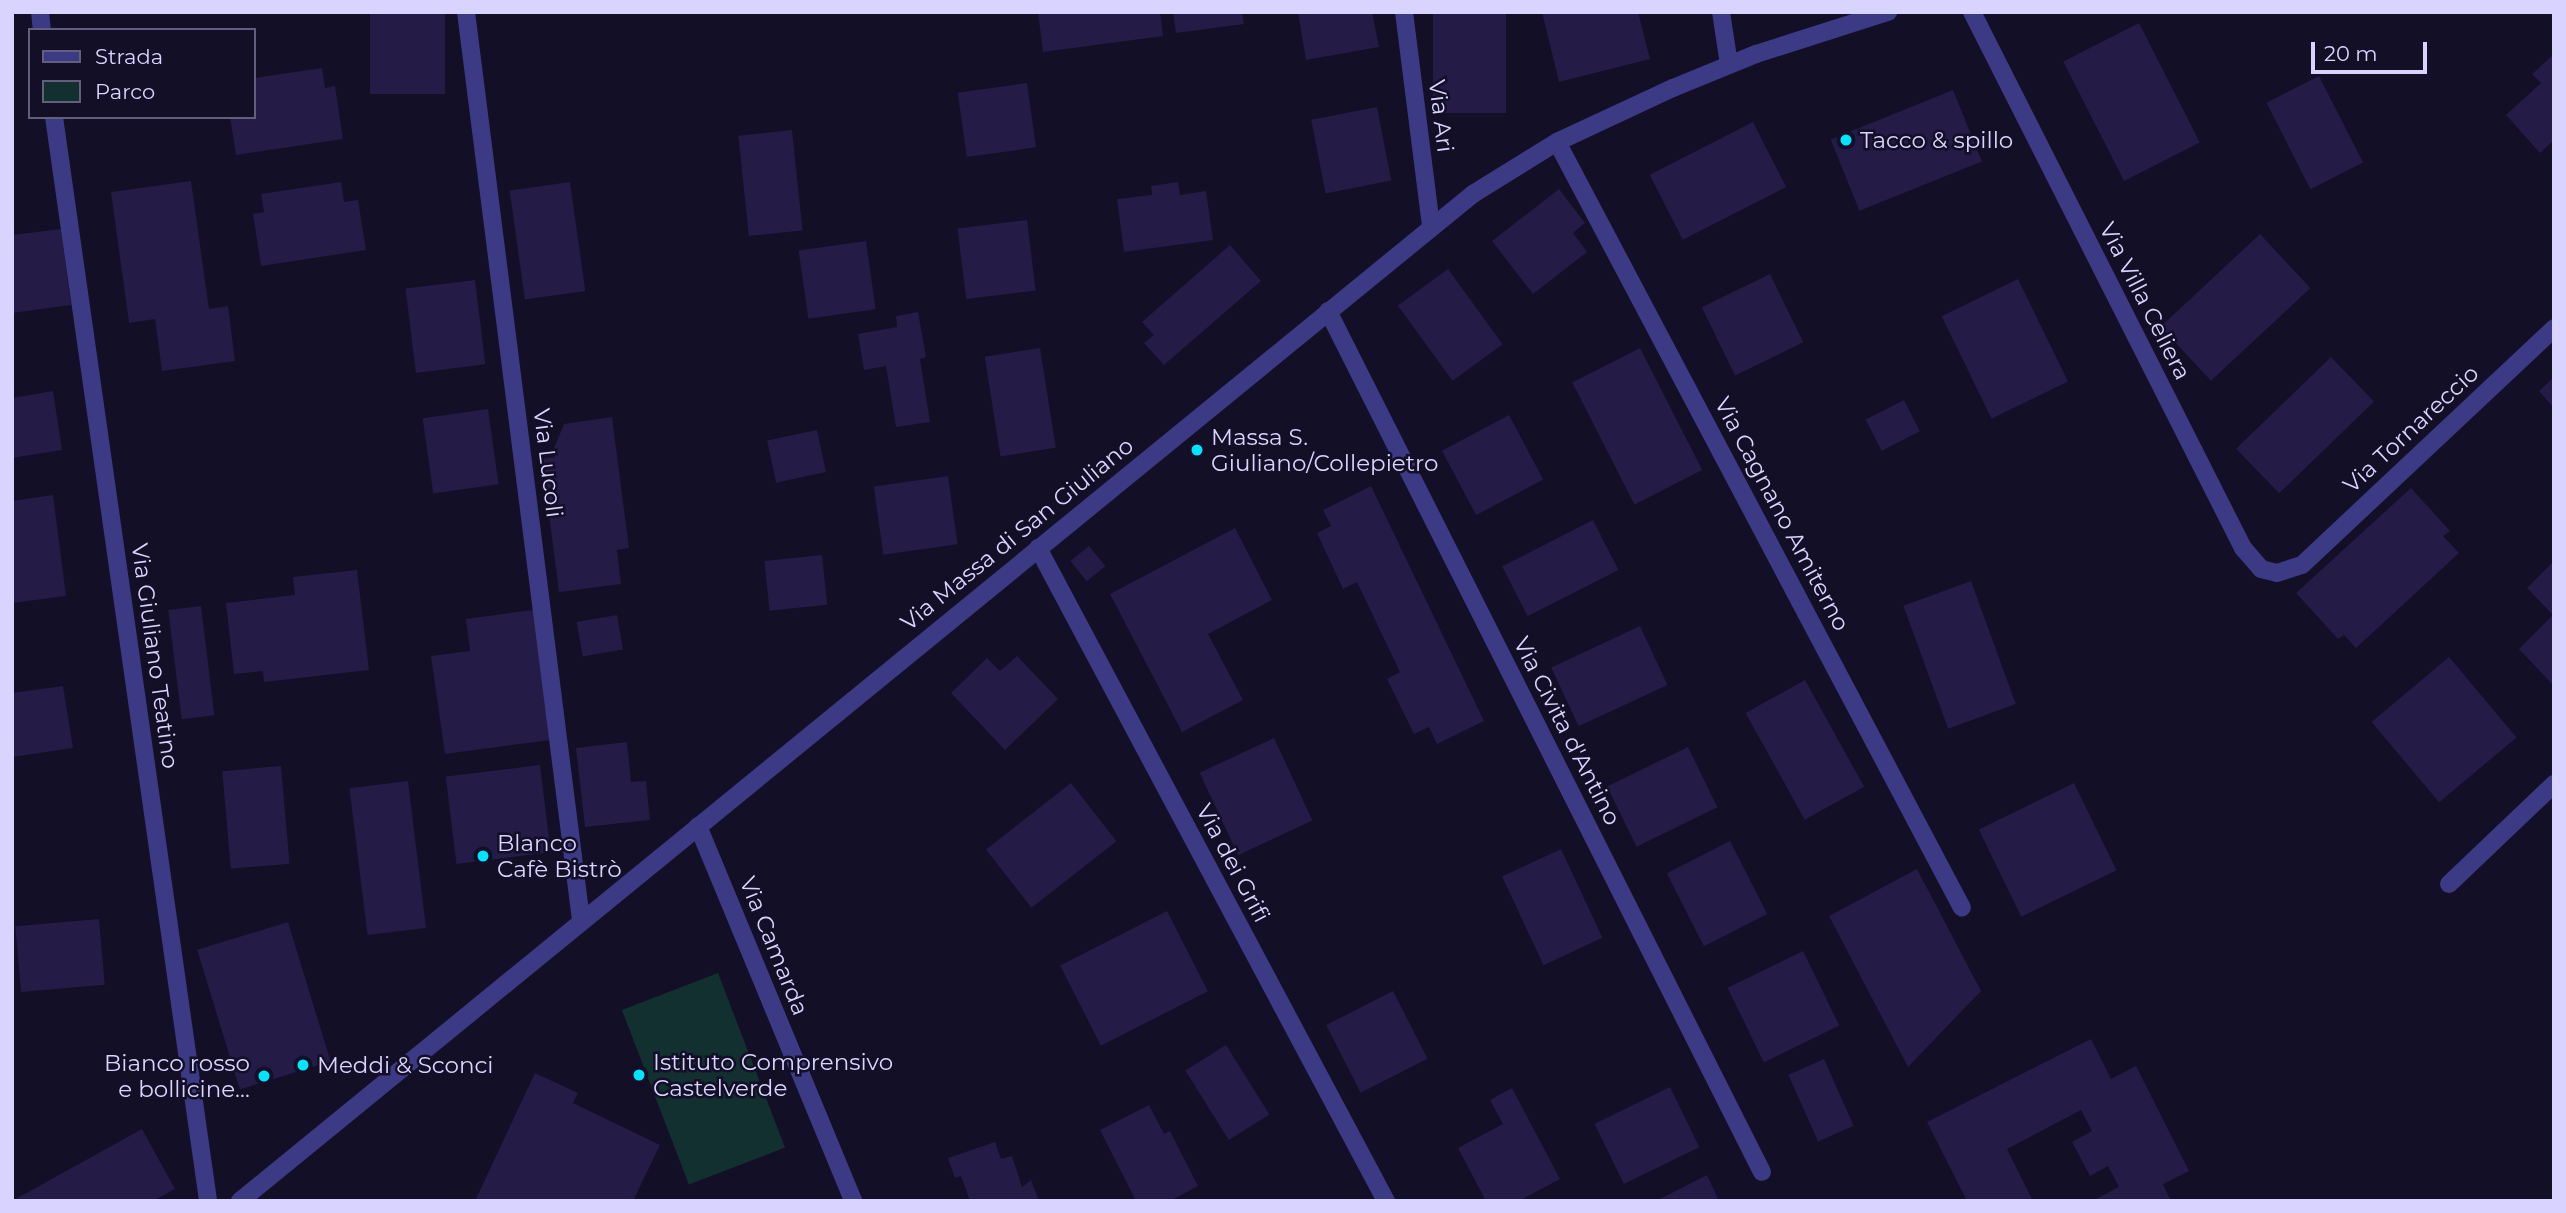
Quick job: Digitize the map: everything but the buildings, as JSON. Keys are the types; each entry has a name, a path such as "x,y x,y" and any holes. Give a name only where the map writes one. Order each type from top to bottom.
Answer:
{"street":[{"name":"Via Lucoli","path":"466,12 581,920"},
{"name":"Via Ari","path":"1404,12 1431,226"},
{"path":"1721,12 1729,64"},
{"name":"Via Massa di San Giuliano","path":"240,1201 1431,226 1495,179 1558,142 1729,64 1888,12"},
{"name":"Via Villa Celiera","path":"1972,12 2243,548 2256,565 2268,572 2285,572 2302,565"},
{"name":"Via Giuliano Teatino","path":"54,119 208,1201"},
{"name":"Via Cagnano Amiterno","path":"1558,142 1962,908"},
{"name":"Via Civita d'Antino","path":"1328,312 1762,1172"},
{"name":"Via Tornareccio","path":"2302,565 2554,328"},
{"name":"Via dei Grifi","path":"1038,548 1386,1201"},
{"path":"2449,884 2554,785"},
{"name":"Via Camarda","path":"698,826 853,1201"}],"green space":[{"path":"718,973 785,1148 689,1184 622,1010"}],"place":[{"name":"Tacco & spillo","path":"1846,140"},
{"name":"Massa S. Giuliano/Collepietro","path":"1197,450"},
{"name":"Blanco Cafè Bistrò","path":"483,856"},
{"name":"Meddi & Sconci","path":"303,1065"},
{"name":"Istituto Comprensivo Castelverde","path":"639,1075"},
{"name":"Bianco rosso e bollicine…","path":"264,1076"}]}
